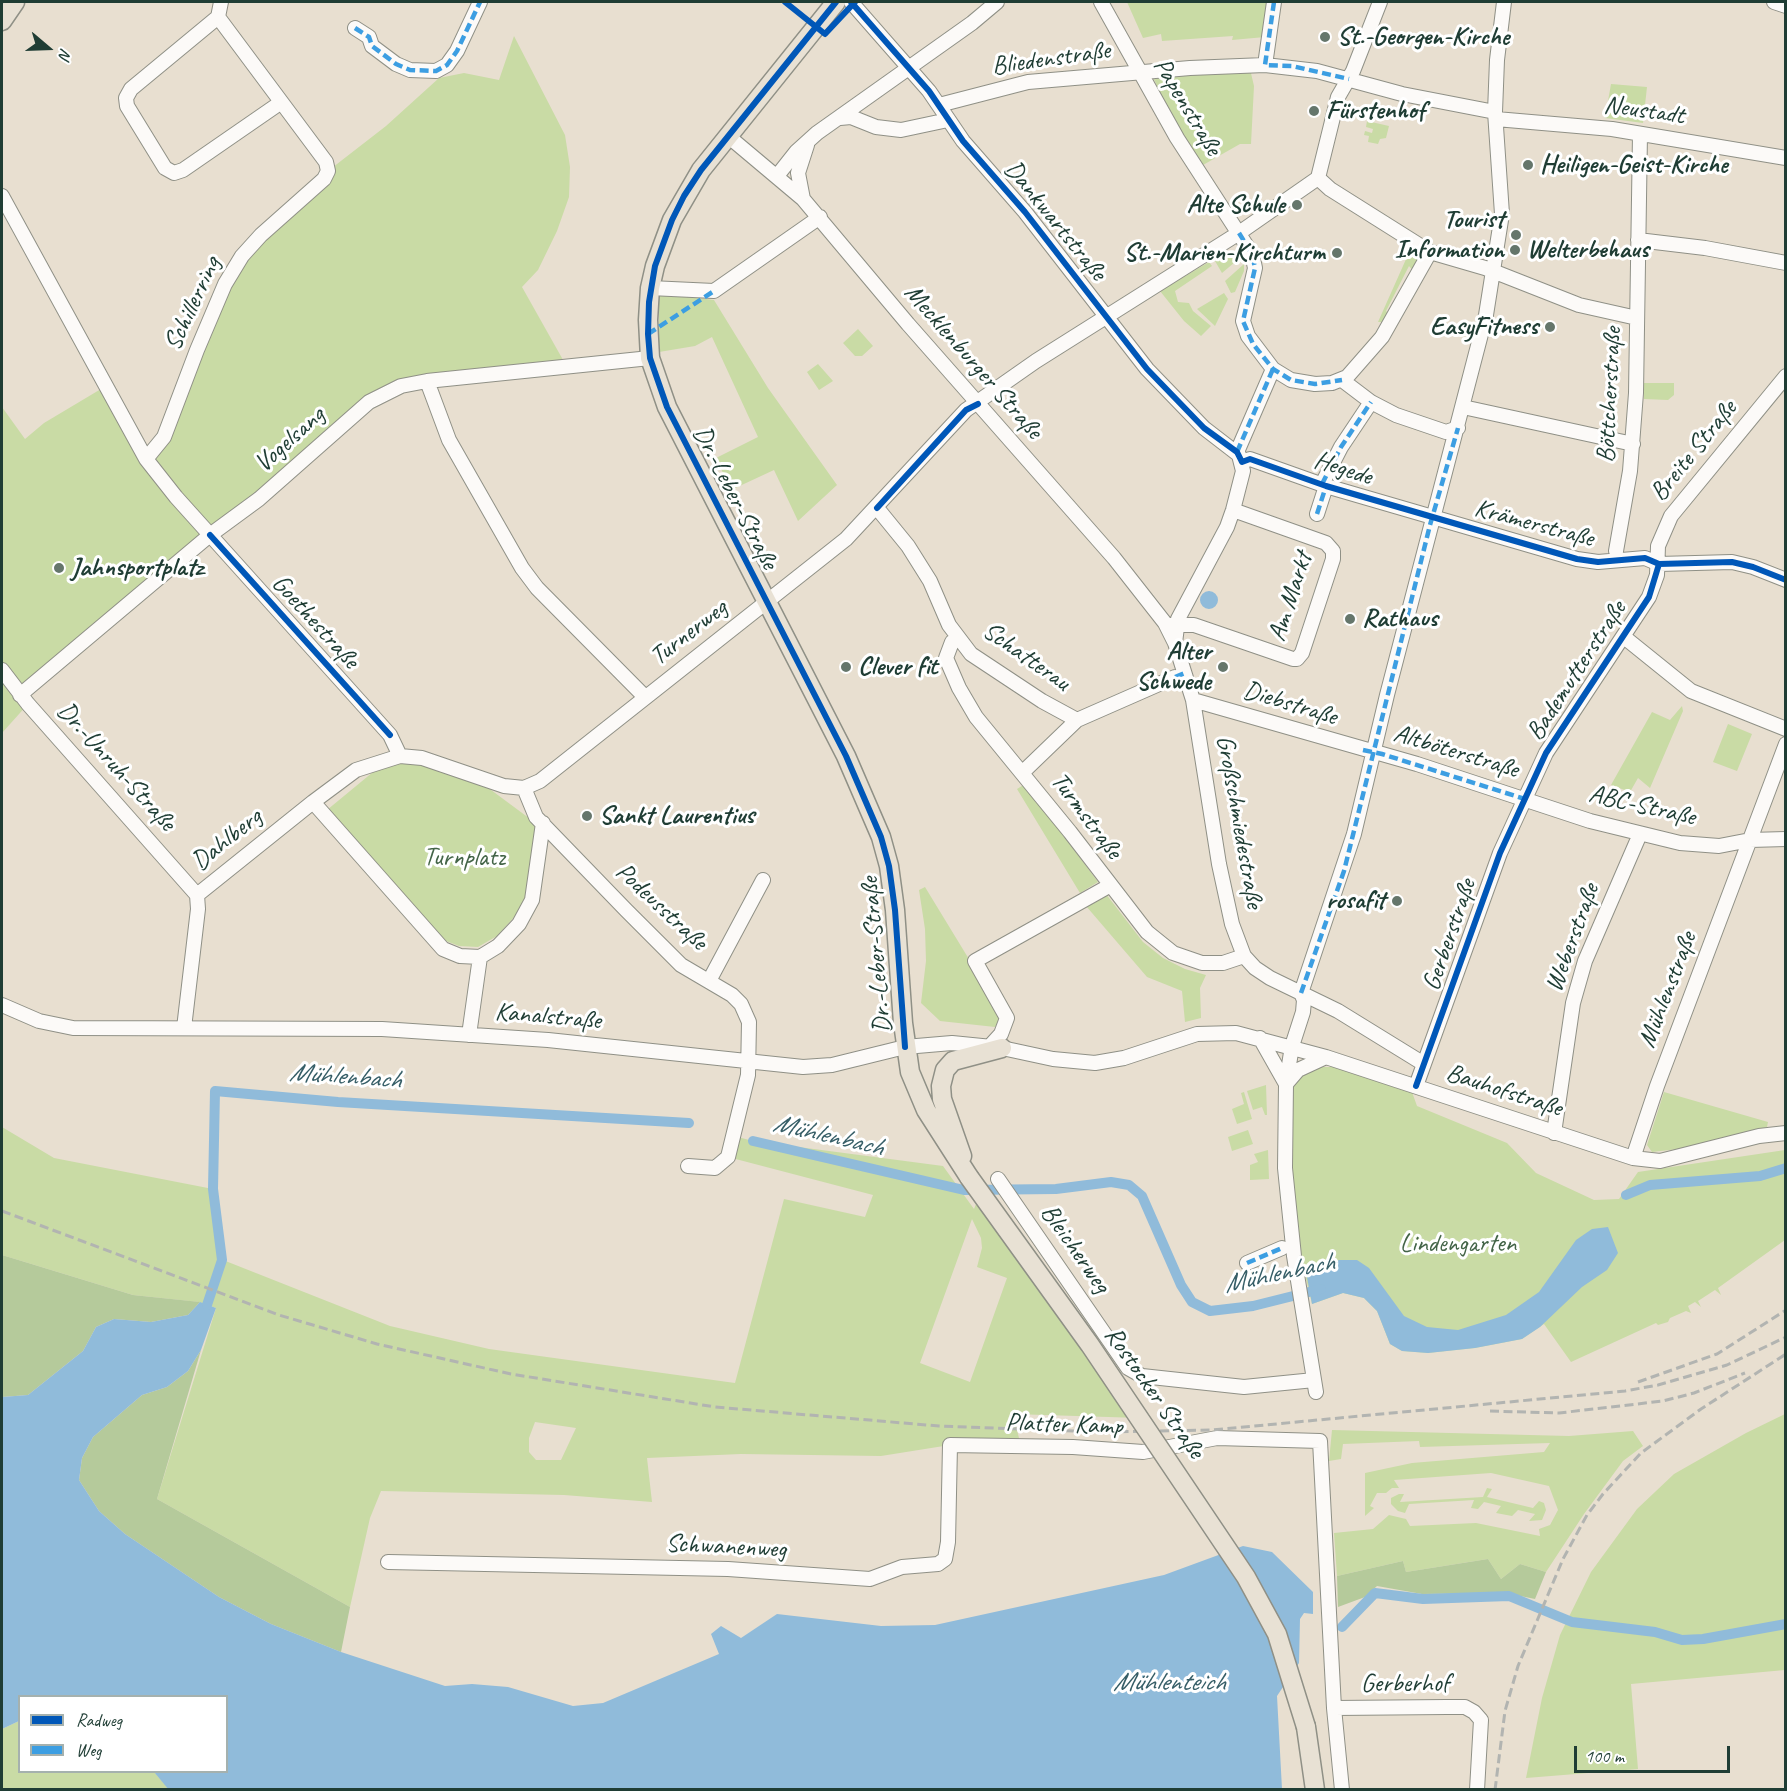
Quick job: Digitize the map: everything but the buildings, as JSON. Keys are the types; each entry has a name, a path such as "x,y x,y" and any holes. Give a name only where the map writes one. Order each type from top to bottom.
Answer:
{"main road":[{"path":"2,21 15,2"},
{"name":"Dr.-Leber-Straße","path":"836,2 701,170 672,220 655,266 650,288 648,320 650,358 667,407 846,756 885,851 896,910 905,1047"},
{"name":"Rostocker Straße","path":"905,1047 916,1090 969,1177 1097,1354 1246,1577 1277,1634 1306,1726 1315,1790"},
{"path":"969,1177 942,1099 942,1077 948,1064 953,1061 996,1047"}],"street":[{"path":"221,2 218,17 131,89 126,98 127,106 165,168 174,173 183,170 280,103"},
{"path":"355,28 369,37 372,46 396,64 410,70 436,72 447,65 457,51 480,2"},
{"name":"Dankwartstraße","path":"851,2 939,105 948,120 1147,369 1204,428 1239,456"},
{"path":"777,176 809,140 997,2"},
{"name":"Papenstraße","path":"1101,2 1180,144 1252,254 1256,268 1244,312 1245,329 1273,369"},
{"path":"1265,65 1274,2"},
{"path":"1380,2 1348,79 1338,97 1318,178 1330,189 1430,252 1494,272 1579,305 1637,318"},
{"path":"1301,993 1344,871 1368,751 1458,428 1494,272 1502,200 1495,115 1497,60 1504,2"},
{"path":"1774,2 1785,6"},
{"name":"Schillerring","path":"146,459 164,437 225,284 242,256 261,235 324,179 328,171 326,162 218,17"},
{"name":"Bliedenstraße","path":"939,105 1028,82 1138,72 1265,65 1292,66 1348,79"},
{"name":"Neustadt","path":"1348,79 1495,115 1640,134 1785,158"},
{"path":"860,104 857,113 861,122"},
{"path":"840,118 851,117 861,122 901,130 948,120"},
{"name":"Böttcherstraße","path":"1616,551 1633,444 1640,134"},
{"name":"Mecklenburger Straße","path":"728,136 804,199 861,270 1104,547 1171,630"},
{"path":"804,199 798,173 809,140"},
{"name":"Turnerweg","path":"524,788 540,781 829,553 877,508 966,410 978,404 1036,361 1239,233 1318,178"},
{"name":"Goethestraße","path":"2,196 146,459 176,497 390,735 400,756"},
{"path":"650,288 714,291 820,217"},
{"path":"1638,240 1705,248 1785,263"},
{"path":"1171,630 1222,536 1233,510 1243,471 1239,456 1273,369 1291,380 1316,384 1342,380 1364,361 1382,337 1430,252"},
{"name":"Vogelsang","path":"20,695 210,535 259,500 369,402 401,386 428,381 650,358"},
{"name":"Breite Straße","path":"1659,564 1658,546 1671,516 1785,376"},
{"path":"1342,380 1371,402 1437,430 1446,432 1458,428"},
{"path":"428,381 449,440 522,568 537,588 645,698"},
{"path":"1317,514 1324,485 1341,447 1371,402"},
{"path":"1463,407 1633,444"},
{"name":"Hegede","path":"1239,456 1433,518"},
{"name":"Schatterau","path":"877,508 908,546 930,581 950,625 971,654 1012,683 1077,720 1175,677"},
{"name":"Am Markt","path":"1194,626 1294,659 1301,655 1307,641 1333,559 1333,550 1326,543 1233,510"},
{"name":"Krämerstraße","path":"1433,518 1576,559 1598,562 1645,558 1659,564 1732,562 1753,567 1785,580"},
{"name":"Bademutterstraße","path":"1525,799 1546,753 1652,591 1659,564"},
{"path":"1185,603 1184,615 1194,626"},
{"path":"1171,630 1194,626"},
{"name":"Großschmiedestraße","path":"1171,630 1193,700 1219,864 1232,924 1244,956"},
{"path":"1624,637 1691,691 1785,729"},
{"name":"Turmstraße","path":"959,639 952,642 946,658 959,688 976,717 1023,772 1147,933 1173,953 1202,963 1223,963 1244,956"},
{"name":"Dr.-Unruh-Straße","path":"2,670 20,695 197,895"},
{"name":"Diebstraße","path":"1193,700 1368,751"},
{"path":"1023,772 1077,720"},
{"name":"Mühlenstraße","path":"1633,1158 1657,1086 1785,744"},
{"name":"Altböterstraße","path":"1368,751 1525,799"},
{"path":"400,756 422,758 504,786 524,788"},
{"name":"Dahlberg","path":"184,1028 198,909 197,895 313,802 357,770 400,756"},
{"name":"Podeusstraße","path":"524,788 536,817 681,965 732,995 741,1004 749,1022 748,1076 728,1157 715,1168 688,1166"},
{"name":"ABC-Straße","path":"1525,799 1590,821 1680,843 1719,846 1750,840 1785,839"},
{"name":"Gerberstraße","path":"1416,1086 1496,863 1525,799"},
{"path":"313,802 443,949 460,956 480,957 498,946 519,924 532,900 543,823"},
{"name":"Weberstraße","path":"1554,1133 1573,1003 1585,961 1640,834"},
{"path":"709,981 763,880"},
{"path":"996,1047 1007,1018 975,961 1109,886"},
{"path":"1244,956 1255,968 1301,993 1304,1000 1303,1012 1292,1046 1286,1084"},
{"path":"469,1035 480,957"},
{"name":"Bauhofstraße","path":"1301,993 1357,1022 1424,1064"},
{"name":"Kanalstraße","path":"2,1005 56,1026 346,1028 469,1035 803,1066 832,1065 905,1047"},
{"name":"Dr.-Leber-Straße","path":"905,1047 952,1043 996,1047 1053,1059 1095,1063 1124,1058 1197,1034 1236,1033 1292,1046"},
{"path":"1260,1038 1286,1084"},
{"name":"Bauhofstraße","path":"1292,1046 1633,1158 1660,1161 1759,1136 1785,1133"},
{"path":"1286,1084 1298,1070 1326,1057"},
{"name":"Bleicherweg","path":"998,1179 1128,1368 1142,1376 1244,1387 1315,1386 1298,1281 1285,1168 1286,1084"},
{"path":"1247,1263 1282,1248"},
{"name":"Platter Kamp","path":"950,1445 1073,1447 1143,1452 1217,1438 1320,1441 1334,1708"},
{"name":"Schwanenweg","path":"388,1562 734,1569 870,1579 902,1567 938,1564 945,1559 948,1542 950,1445"},
{"name":"Gerberhof","path":"1334,1708 1465,1707 1474,1712 1481,1720 1477,1790"},
{"path":"1334,1708 1342,1790"}],"green space":[{"path":"1127,2 1270,2 1265,37 1232,40 1233,36 1162,41 1161,34 1143,38"},
{"path":"514,36 565,135 570,167 569,197 557,231 538,270 522,287 567,367 427,381 369,402 21,695 28,704 2,733 2,407 25,439 44,423 106,386 146,458 164,437 225,284 328,171 386,126 439,78 464,73 499,80"},
{"path":"1250,69 1254,86 1251,144 1240,144 1203,165 1168,110 1152,75"},
{"path":"1611,84 1647,87 1643,123 1605,118"},
{"path":"1367,121 1389,126 1386,138 1380,139 1378,144 1368,142 1369,136 1364,135 1365,131 1372,133 1373,129 1366,127"},
{"path":"1234,252 1241,257 1222,273 1215,261"},
{"path":"1420,256 1422,261 1415,273 1409,266 1386,311 1392,317 1388,322 1378,322 1407,257"},
{"path":"1209,262 1212,266 1175,291 1178,302 1189,303 1193,311 1211,326 1201,336 1184,321 1160,291"},
{"path":"1244,264 1244,271 1235,292 1231,293 1225,281"},
{"path":"659,293 714,300 768,388 837,485 798,521 774,470 731,490 716,458 758,437 712,337 695,346 659,352"},
{"path":"1224,293 1228,299 1215,326 1197,309"},
{"path":"858,329 873,346 862,356 855,356 843,343"},
{"path":"818,364 833,381 819,390 807,372"},
{"path":"1644,383 1674,383 1674,395 1668,400 1644,399"},
{"path":"1682,706 1683,711 1650,788 1638,778 1630,792 1611,785 1652,712 1670,720"},
{"path":"1728,724 1752,734 1737,771 1713,762"},
{"name":"Turnplatz","path":"390,758 420,761 483,784 541,827 546,858 517,914 497,936 478,947 459,946 441,939 327,810"},
{"path":"1025,784 1098,882 1080,893 1017,789"},
{"path":"925,887 1003,1015 995,1027 940,1021 921,1003 926,961 925,929 919,890"},
{"path":"1106,894 1143,942 1163,958 1185,969 1206,975 1200,988 1201,1018 1185,1022 1182,991 1147,977 1086,906"},
{"name":"Lindengarten","path":"1317,1067 1336,1067 1412,1092 1417,1106 1507,1143 1536,1173 1594,1200 1619,1199 1638,1172 1785,1150 1785,1240 1718,1288 1721,1295 1715,1290 1698,1301 1701,1307 1695,1302 1688,1306 1691,1313 1686,1311 1670,1318 1668,1322 1658,1325 1656,1323 1571,1362 1544,1324 1522,1339 1475,1348 1428,1353 1402,1351 1390,1344 1377,1311 1364,1298 1343,1293 1312,1304 1300,1253 1290,1166 1291,1087 1303,1075"},
{"path":"1266,1085 1267,1115 1265,1115 1262,1107 1253,1110 1247,1091"},
{"path":"1244,1092 1252,1119 1237,1124 1232,1109 1244,1104 1241,1093"},
{"path":"1664,1092 1768,1122 1767,1127 1696,1147 1652,1152 1647,1145"},
{"path":"2,1127 54,1158 213,1189 223,1260 390,1326 489,1349 735,1383 784,1199 865,1217 873,1195 728,1157 734,1136 753,1141 943,1166 974,1209 980,1194 1140,1418 1013,1414 1021,1446 950,1445 881,1456 741,1454 647,1458 652,1502 564,1495 381,1491 370,1518 350,1607 157,1499 216,1308 199,1302 133,1295 2,1255","holes":["972,1219 981,1238 982,1248 977,1267 1007,1278 970,1382 920,1363","535,1422 576,1428 561,1460 536,1460 529,1452 529,1438"]},
{"path":"1248,1130 1253,1144 1232,1151 1228,1137"},
{"path":"1268,1150 1269,1179 1250,1180 1250,1165 1258,1162 1254,1154"},
{"path":"2,1255 133,1295 200,1302 188,1315 151,1322 114,1319 96,1327 83,1351 28,1395 2,1397"},
{"path":"201,1350 157,1499 350,1607 341,1652 271,1624 219,1597 125,1534 99,1511 79,1480 82,1458 93,1437 142,1395 167,1387 188,1371"},
{"path":"1785,1414 1785,1670 1631,1684 1638,1769 1526,1778 1542,1698 1560,1635 1591,1572 1637,1509 1674,1474 1746,1433"},
{"path":"1332,1430 1569,1436 1633,1431 1643,1446 1623,1461 1584,1514 1546,1572 1520,1564 1501,1579 1488,1559 1406,1572 1403,1561 1337,1576 1334,1533 1373,1529 1389,1515 1406,1519 1410,1526 1476,1523 1540,1536 1539,1529 1550,1525 1558,1510 1549,1486 1491,1473 1394,1480 1399,1488 1392,1488 1386,1493 1377,1493 1370,1506 1374,1508 1365,1516 1365,1473 1412,1463 1544,1452 1550,1443 1420,1447 1419,1441 1343,1444 1341,1459 1329,1461"},
{"path":"1487,1488 1492,1489 1487,1497 1533,1508 1539,1501 1544,1503 1546,1510 1542,1520 1529,1521 1535,1514 1518,1510 1512,1516 1496,1513 1501,1506 1484,1502 1478,1509 1471,1508 1474,1500 1409,1504 1405,1513 1398,1511 1391,1504 1391,1498 1399,1494 1404,1494 1400,1502 1483,1497"},
{"path":"1488,1559 1501,1579 1520,1564 1546,1572 1535,1599 1506,1593 1422,1594 1377,1586 1365,1597 1338,1607 1337,1576 1403,1561 1406,1572"},
{"path":"18,1721 18,1773 155,1773 169,1789 2,1789 2,1729"}],"water":[{"path":"1209,591 1215,594 1218,600 1215,606 1209,609 1203,606 1200,600 1203,594"},
{"path":"1608,1227 1618,1253 1607,1270 1582,1287 1540,1327 1522,1339 1475,1348 1428,1353 1402,1351 1390,1344 1377,1311 1364,1298 1343,1293 1312,1304 1307,1277 1339,1260 1357,1260 1369,1268 1404,1316 1427,1327 1458,1330 1506,1315 1539,1292 1576,1240 1592,1229"},
{"name":"Mühlenteich","path":"200,1302 216,1308 201,1350 188,1371 167,1387 142,1395 93,1437 82,1458 79,1480 99,1511 125,1534 219,1597 271,1624 341,1652 445,1686 472,1684 508,1687 573,1706 603,1703 719,1654 711,1634 721,1626 741,1638 777,1614 881,1626 935,1625 1164,1575 1243,1546 1272,1552 1313,1592 1313,1614 1304,1613 1300,1619 1299,1663 1277,1696 1282,1789 169,1790 155,1773 228,1773 228,1695 18,1695 18,1721 2,1729 2,1397 28,1395 83,1351 96,1327 114,1319 151,1322 188,1315"}],"waterway":[{"name":"Mühlenbach","path":"207,1305 222,1260 213,1189 215,1091 338,1102 689,1123"},
{"name":"Mühlenbach","path":"753,1141 964,1190 1056,1189 1111,1182 1129,1185 1142,1196 1181,1285 1192,1302 1210,1311 1253,1306 1321,1289"},
{"name":"Mühlenbach","path":"1626,1195 1650,1185 1760,1176 1786,1168"},
{"path":"1342,1627 1375,1593 1423,1599 1509,1596 1572,1622 1655,1632 1682,1640 1703,1639 1786,1624"}],"railway":[{"path":"2,1211 279,1315 377,1344 511,1374 715,1407 939,1426 1099,1432 1212,1430 1625,1391 1658,1385 1727,1365 1786,1337"},
{"path":"1638,1382 1717,1354 1786,1310"},
{"path":"1495,1790 1505,1711 1518,1666 1563,1559 1587,1515 1641,1453 1701,1409 1786,1354"},
{"path":"1490,1411 1559,1413 1663,1401 1694,1393 1745,1373"}],"marked path":[{"path":"355,28 369,37 372,46 396,64 410,70 436,71 447,65 457,51 480,2"},
{"path":"1274,2 1265,65 1292,66 1349,79"},
{"path":"1239,233 1252,254 1255,268 1243,321 1253,344 1273,369 1291,380 1315,384 1342,380"},
{"path":"648,334 714,291"},
{"path":"1237,452 1273,369"},
{"path":"1322,484 1341,447 1371,402"},
{"path":"1301,993 1344,871 1430,525 1458,428"},
{"path":"1317,514 1326,486"},
{"path":"1175,677 1185,673"},
{"path":"1363,750 1525,799"},
{"path":"1247,1263 1282,1248"}],"cycle path":[{"path":"785,2 825,34 855,2"},
{"path":"836,2 701,170 684,196 672,220 655,266 649,302 648,334 650,358 667,407 846,756 881,837 889,866 895,910 905,1047"},
{"path":"851,2 929,91 963,141 1025,212 1147,369 1204,428 1237,452 1242,462 1250,459 1326,486 1577,559 1598,562 1645,558 1659,564"},
{"path":"877,508 966,410 978,404"},
{"path":"210,535 390,735"},
{"path":"1659,564 1732,562 1753,567 1786,580"},
{"path":"1416,1086 1500,853 1546,753 1649,597 1659,564"}],"place":[{"name":"St.-Georgen-Kirche","path":"1325,37"},
{"name":"Fürstenhof","path":"1314,111"},
{"name":"Heiligen-Geist-Kirche","path":"1528,165"},
{"name":"Alte Schule","path":"1297,205"},
{"name":"Tourist Information","path":"1516,235"},
{"name":"Welterbehaus","path":"1515,250"},
{"name":"St.-Marien-Kirchturm","path":"1337,253"},
{"name":"EasyFitness","path":"1550,327"},
{"name":"Jahnsportplatz","path":"59,568"},
{"name":"Rathaus","path":"1350,619"},
{"name":"Clever fit","path":"846,667"},
{"name":"Alter Schwede","path":"1223,667"},
{"name":"Sankt Laurentius","path":"587,816"},
{"name":"rosafit","path":"1397,901"}]}
